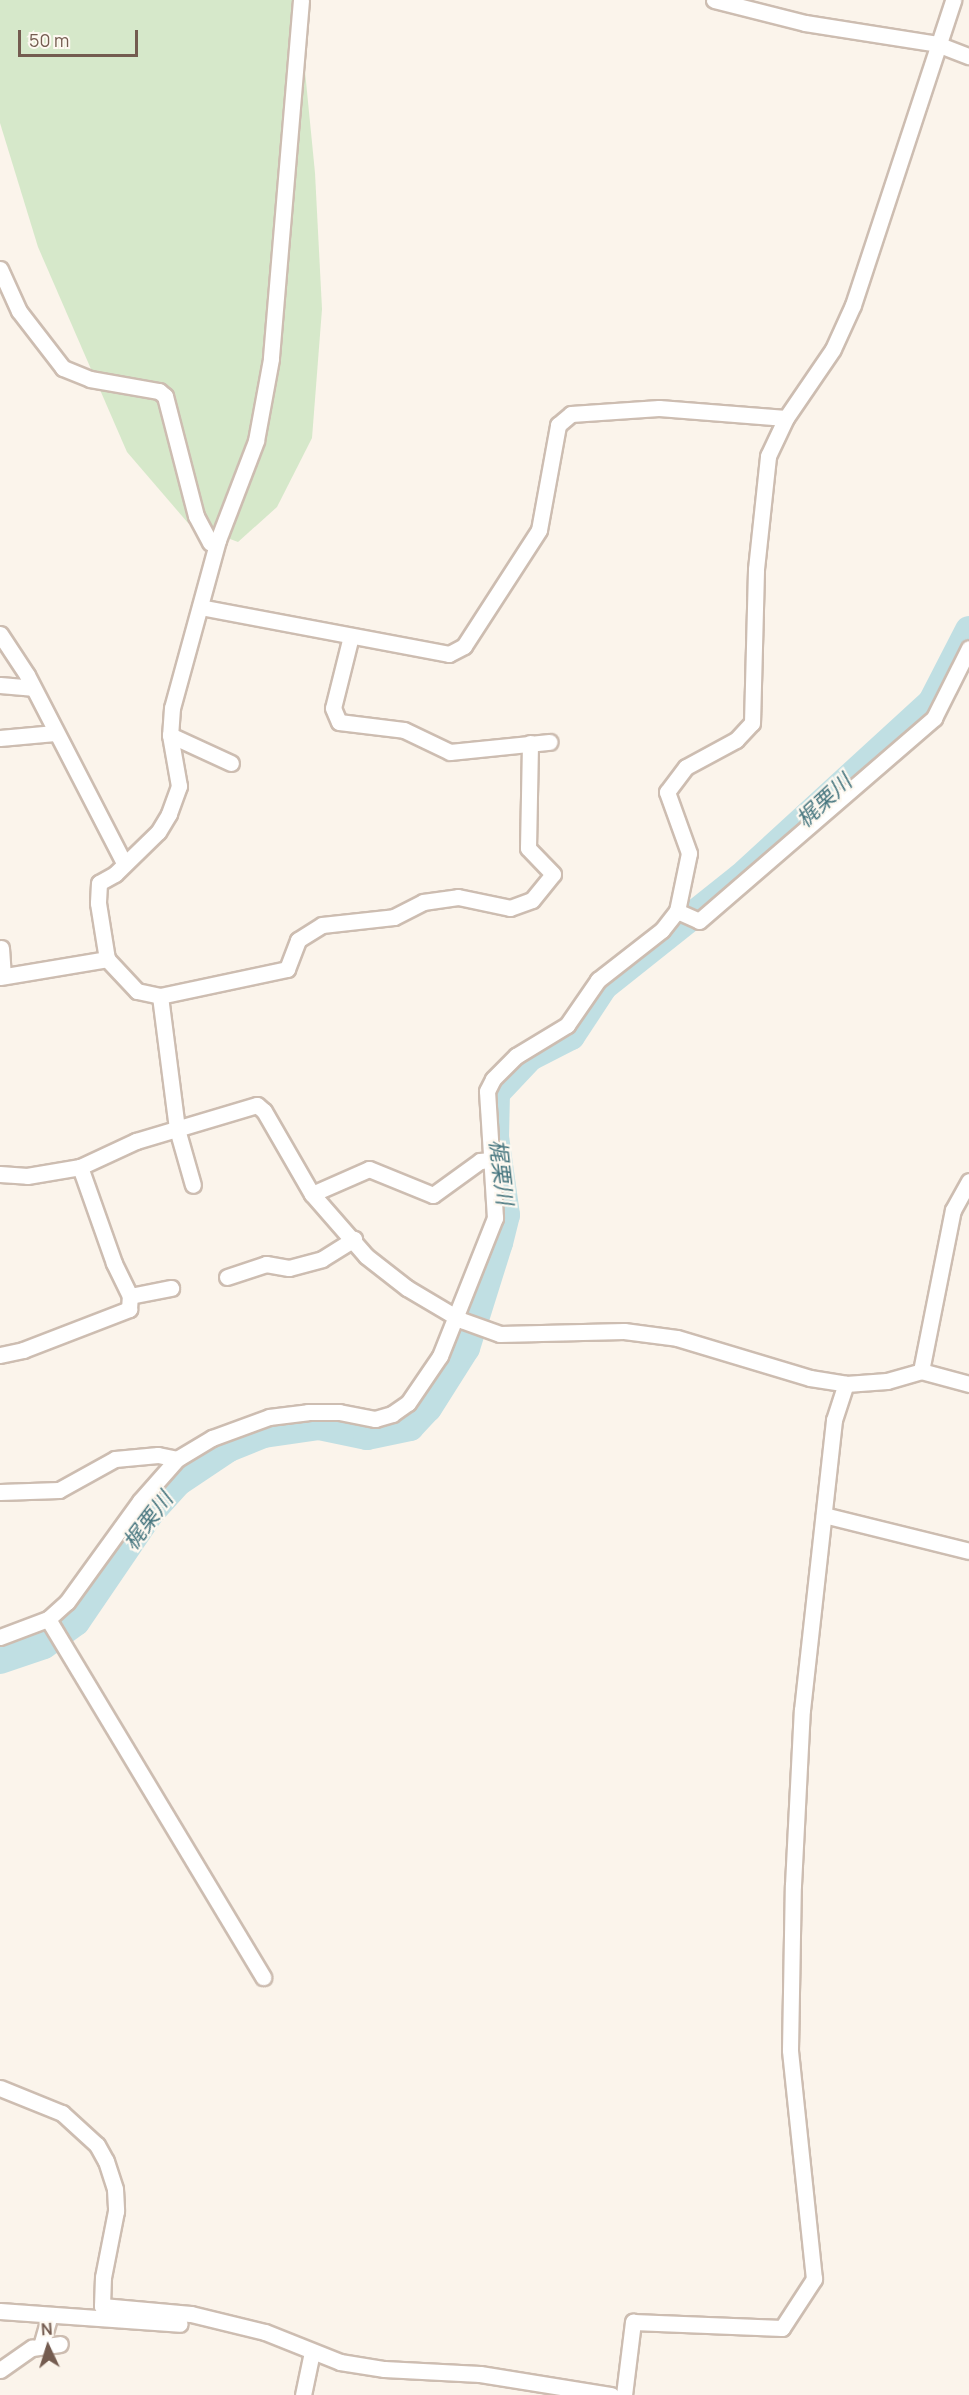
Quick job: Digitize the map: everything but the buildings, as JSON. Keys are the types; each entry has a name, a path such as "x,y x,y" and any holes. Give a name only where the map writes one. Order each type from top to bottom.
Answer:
{"street":[{"path":"301,0 271,359 256,441 218,540 172,708 170,735 179,786 169,814 158,832 99,884 98,903 107,959 137,991 160,996 286,969 298,940 322,925 394,917 423,902 458,897 510,908 532,900 553,874 528,848 530,743"},
{"path":"714,0 805,23 937,44 969,56"},
{"path":"0,1637 49,1621 67,1602 140,1501 177,1460 212,1438 269,1417 318,1412 375,1419 392,1414 408,1403 440,1356 495,1218 496,1196 490,1160 487,1091 493,1079 516,1056 567,1025 598,980 662,930 677,911 689,854 667,792 686,767 736,740 752,723 756,569 764,475 786,418 833,349 853,305 953,0"},
{"path":"0,269 19,311 63,369 90,379 159,391 165,396 196,516 210,542 218,540"},
{"path":"200,607 449,654 464,646 539,530 558,425 571,414 659,408 786,418"},
{"path":"0,634 32,688 55,734 66,747 124,863"},
{"path":"351,636 333,708 339,722 404,730 450,752 549,742"},
{"path":"677,911 699,921 934,718 969,648"},
{"path":"0,685 32,688"},
{"path":"0,738 55,734"},
{"path":"170,735 231,763"},
{"path":"1,948 2,977 107,959"},
{"path":"160,996 177,1129 194,1185"},
{"path":"0,1174 27,1176 80,1167 136,1141 256,1105 264,1111 312,1194 384,1272 457,1318 500,1334 624,1331 676,1338 810,1378 846,1384 887,1381 921,1371 969,1384"},
{"path":"312,1194 369,1169 433,1195 480,1161 490,1160"},
{"path":"0,1355 23,1350 129,1309 130,1296 114,1263 80,1167"},
{"path":"921,1371 922,1352 954,1210 969,1180"},
{"path":"227,1277 266,1264 289,1268 322,1259 354,1239"},
{"path":"130,1296 171,1288"},
{"path":"624,2395 633,2322 782,2328 814,2279 790,2038 802,1710 834,1420 846,1384"},
{"path":"0,1492 59,1490 115,1459 158,1455 177,1460"},
{"path":"824,1515 969,1551"},
{"path":"49,1621 262,1977"},
{"path":"0,2088 62,2113 97,2145 106,2161 116,2189 116,2211 103,2277 102,2306 190,2314 299,2343 312,2352 340,2362 384,2369 480,2374 611,2395"},
{"path":"0,2311 180,2324"},
{"path":"41,2346 50,2315"},
{"path":"0,2370 19,2354 41,2346 60,2344"},
{"path":"303,2395 312,2352"}],"green space":[{"path":"0,0 298,0 315,173 322,309 312,438 277,507 238,542 188,523 127,452 38,247 0,123"}],"waterway":[{"name":"梶栗川","path":"0,1660 44,1645 76,1622 150,1513 178,1482 229,1448 264,1434 319,1426 367,1436 410,1427 428,1408 466,1348 506,1215 495,1137 496,1093 530,1057 571,1036 604,986 741,877 932,702 969,630"}]}
